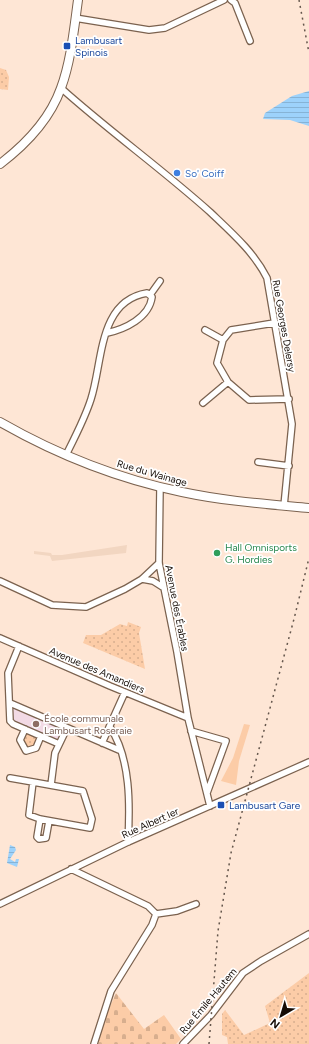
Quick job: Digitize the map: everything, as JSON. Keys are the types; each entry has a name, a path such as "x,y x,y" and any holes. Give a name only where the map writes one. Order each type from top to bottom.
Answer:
{"main road":[{"path":"0,164 24,144 45,118 61,88 78,0"},
{"name":"Rue du Wainage","path":"0,422 66,455 92,466 160,487 249,503 306,508"}],"street":[{"path":"75,18 149,30 165,28 224,0"},
{"path":"231,0 235,3 250,41"},
{"name":"Rue Georges Delersy","path":"61,88 194,198 238,238 261,265 267,278 289,399 292,424 284,506"},
{"path":"107,333 119,331 137,320 151,302 150,295 160,281"},
{"path":"66,455 91,399 110,319 122,304 140,294 147,293 150,295"},
{"path":"274,323 231,330 223,340 217,363 228,382 249,400 289,399"},
{"path":"205,330 223,340"},
{"path":"204,403 228,382"},
{"path":"258,462 289,466"},
{"name":"Avenue des Érables","path":"160,487 159,563 177,652 188,718 210,806"},
{"path":"0,581 52,605 78,608 86,607 142,580 159,563"},
{"path":"142,580 153,581 164,588"},
{"name":"Avenue des Amandiers","path":"0,638 188,718"},
{"path":"19,646 8,673 10,721 12,724 59,744"},
{"path":"102,743 125,692"},
{"path":"10,703 119,750"},
{"path":"51,785 56,753 67,728"},
{"path":"110,728 124,762 129,792 128,842"},
{"path":"25,729 20,740 26,751 36,748 41,736"},
{"path":"191,731 226,741 207,793"},
{"name":"Rue Albert Ier","path":"0,904 128,842 309,762"},
{"path":"10,778 51,785 83,791 92,822 90,828 40,820 32,817 28,812 33,782"},
{"path":"40,820 37,836 39,839 46,838 49,821"},
{"path":"71,869 148,906 156,914"},
{"path":"156,914 177,911 196,904"},
{"path":"94,1044 111,991 152,925 156,914"},
{"name":"Rue Émile Hautem","path":"184,1044 211,1015 243,973 309,934"}],"shaded area":[{"path":"127,545 126,553 52,561 50,556 34,554 34,551 51,553 52,555 62,555"},
{"name":"École communale Lambusart Roseraie","path":"12,706 64,729 58,741 13,721"}],"green space":[{"path":"0,68 6,70 9,77 8,90 0,89"},
{"path":"128,622 141,627 139,633 145,669 83,643 86,635 101,635 120,624 127,626"},
{"path":"244,724 250,725 239,761 236,785 221,781 233,758"},
{"path":"26,731 39,737 35,745 27,749 22,740"},
{"path":"309,973 309,1044 228,1044 227,1037 222,1035 222,1014 225,1010 244,1035 270,1023 265,1006"},
{"path":"116,993 144,1029 164,1015 181,1039 176,1044 98,1044 105,1018"}],"water":[{"path":"309,91 309,126 290,120 263,119 265,113 292,96"},
{"path":"10,845 15,847 16,850 10,859 15,862 16,859 19,859 17,867 7,863"}],"railway":[{"path":"299,0 309,53"},
{"path":"209,1044 218,931 231,853 309,558"}],"place":[{"name":"Lambusart Spinois","path":"67,46"},
{"name":"So' Coiff","path":"177,173"},
{"name":"Hall Omnisports G. Hordies","path":"217,553"},
{"name":"École communale Lambusart Roseraie","path":"36,724"},
{"name":"Lambusart Gare","path":"221,805"}]}
